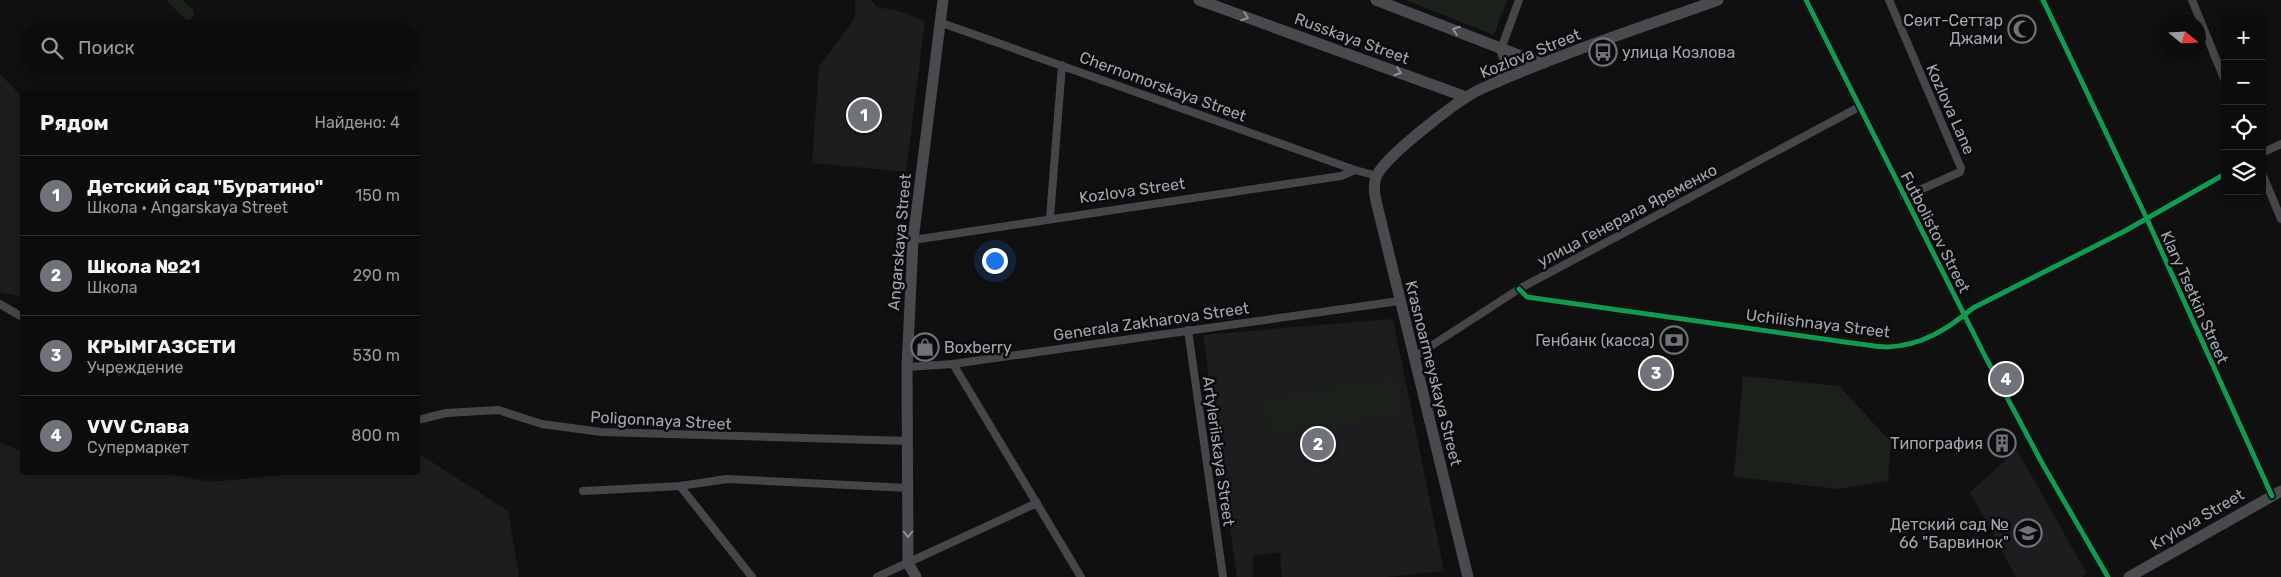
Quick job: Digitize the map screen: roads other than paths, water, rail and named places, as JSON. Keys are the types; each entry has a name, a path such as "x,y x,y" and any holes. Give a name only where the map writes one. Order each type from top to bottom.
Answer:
{"main road":[{"name":"Angarskaya Street","path":"908,563 907,367 913,240 943,0"},
{"name":"Russkaya Street","path":"1199,0 1466,97"},
{"path":"1376,0 1501,49 1544,63"},
{"name":"Kozlova Street","path":"1377,176 1398,150 1466,97 1544,63 1718,0"},
{"path":"1498,82 1506,66 1506,58 1501,49"},
{"name":"Krasnoarmeyskaya Street","path":"1377,176 1374,190 1376,201 1468,577"},
{"name":"Krylova Street","path":"2129,577 2277,493"},
{"path":"908,563 916,577"}],"street":[{"path":"1501,49 1519,0"},
{"name":"Futbolistov Street","path":"1806,0 1965,316 2042,463 2108,577"},
{"name":"Kozlova Lane","path":"1889,0 1961,168 1960,172 1904,198"},
{"name":"Klary Tsetkin Street","path":"2043,0 2277,493"},
{"path":"2192,0 2221,71"},
{"name":"Chernomorskaya Street","path":"939,22 1355,170 1377,176"},
{"path":"1050,218 1062,65"},
{"name":"улица Генерала Яременко","path":"1414,357 1519,289 1859,107"},
{"path":"2266,151 2281,144"},
{"name":"Kozlova Street","path":"913,240 1050,218 1342,176 1355,170"},
{"name":"Uchilishnaya Street","path":"1519,289 1527,297 1887,347 1915,342 1940,333 1965,316 1973,308 2147,219 2221,176"},
{"path":"2266,182 2281,219"},
{"name":"Generala Zakharova Street","path":"907,367 954,364 1399,300"},
{"path":"0,304 20,316"},
{"name":"Artyleriiskaya Street","path":"1188,330 1223,577"},
{"path":"954,364 1081,577"},
{"name":"Poligonnaya Street","path":"420,420 446,413 498,410 542,424 601,432 908,441"},
{"path":"583,491 680,486 727,479 908,488"},
{"path":"680,486 752,577"},
{"path":"877,577 1038,502"}],"place":[{"name":"Сеит-Сеттар Джами","path":"2022,29"},
{"name":"улица Козлова","path":"1603,52"},
{"name":"Детский сад \"Буратино\"","path":"864,115"},
{"name":"Генбанк (касса)","path":"1674,340"},
{"name":"Boxberry","path":"925,347"},
{"name":"КРЫМГАЗСЕТИ","path":"1656,373"},
{"name":"VVV Слава","path":"2006,379"},
{"name":"Типография","path":"2002,443"},
{"name":"Школа №21","path":"1318,444"},
{"name":"Детский сад № 66 \"Барвинок\"","path":"2028,533"}]}
